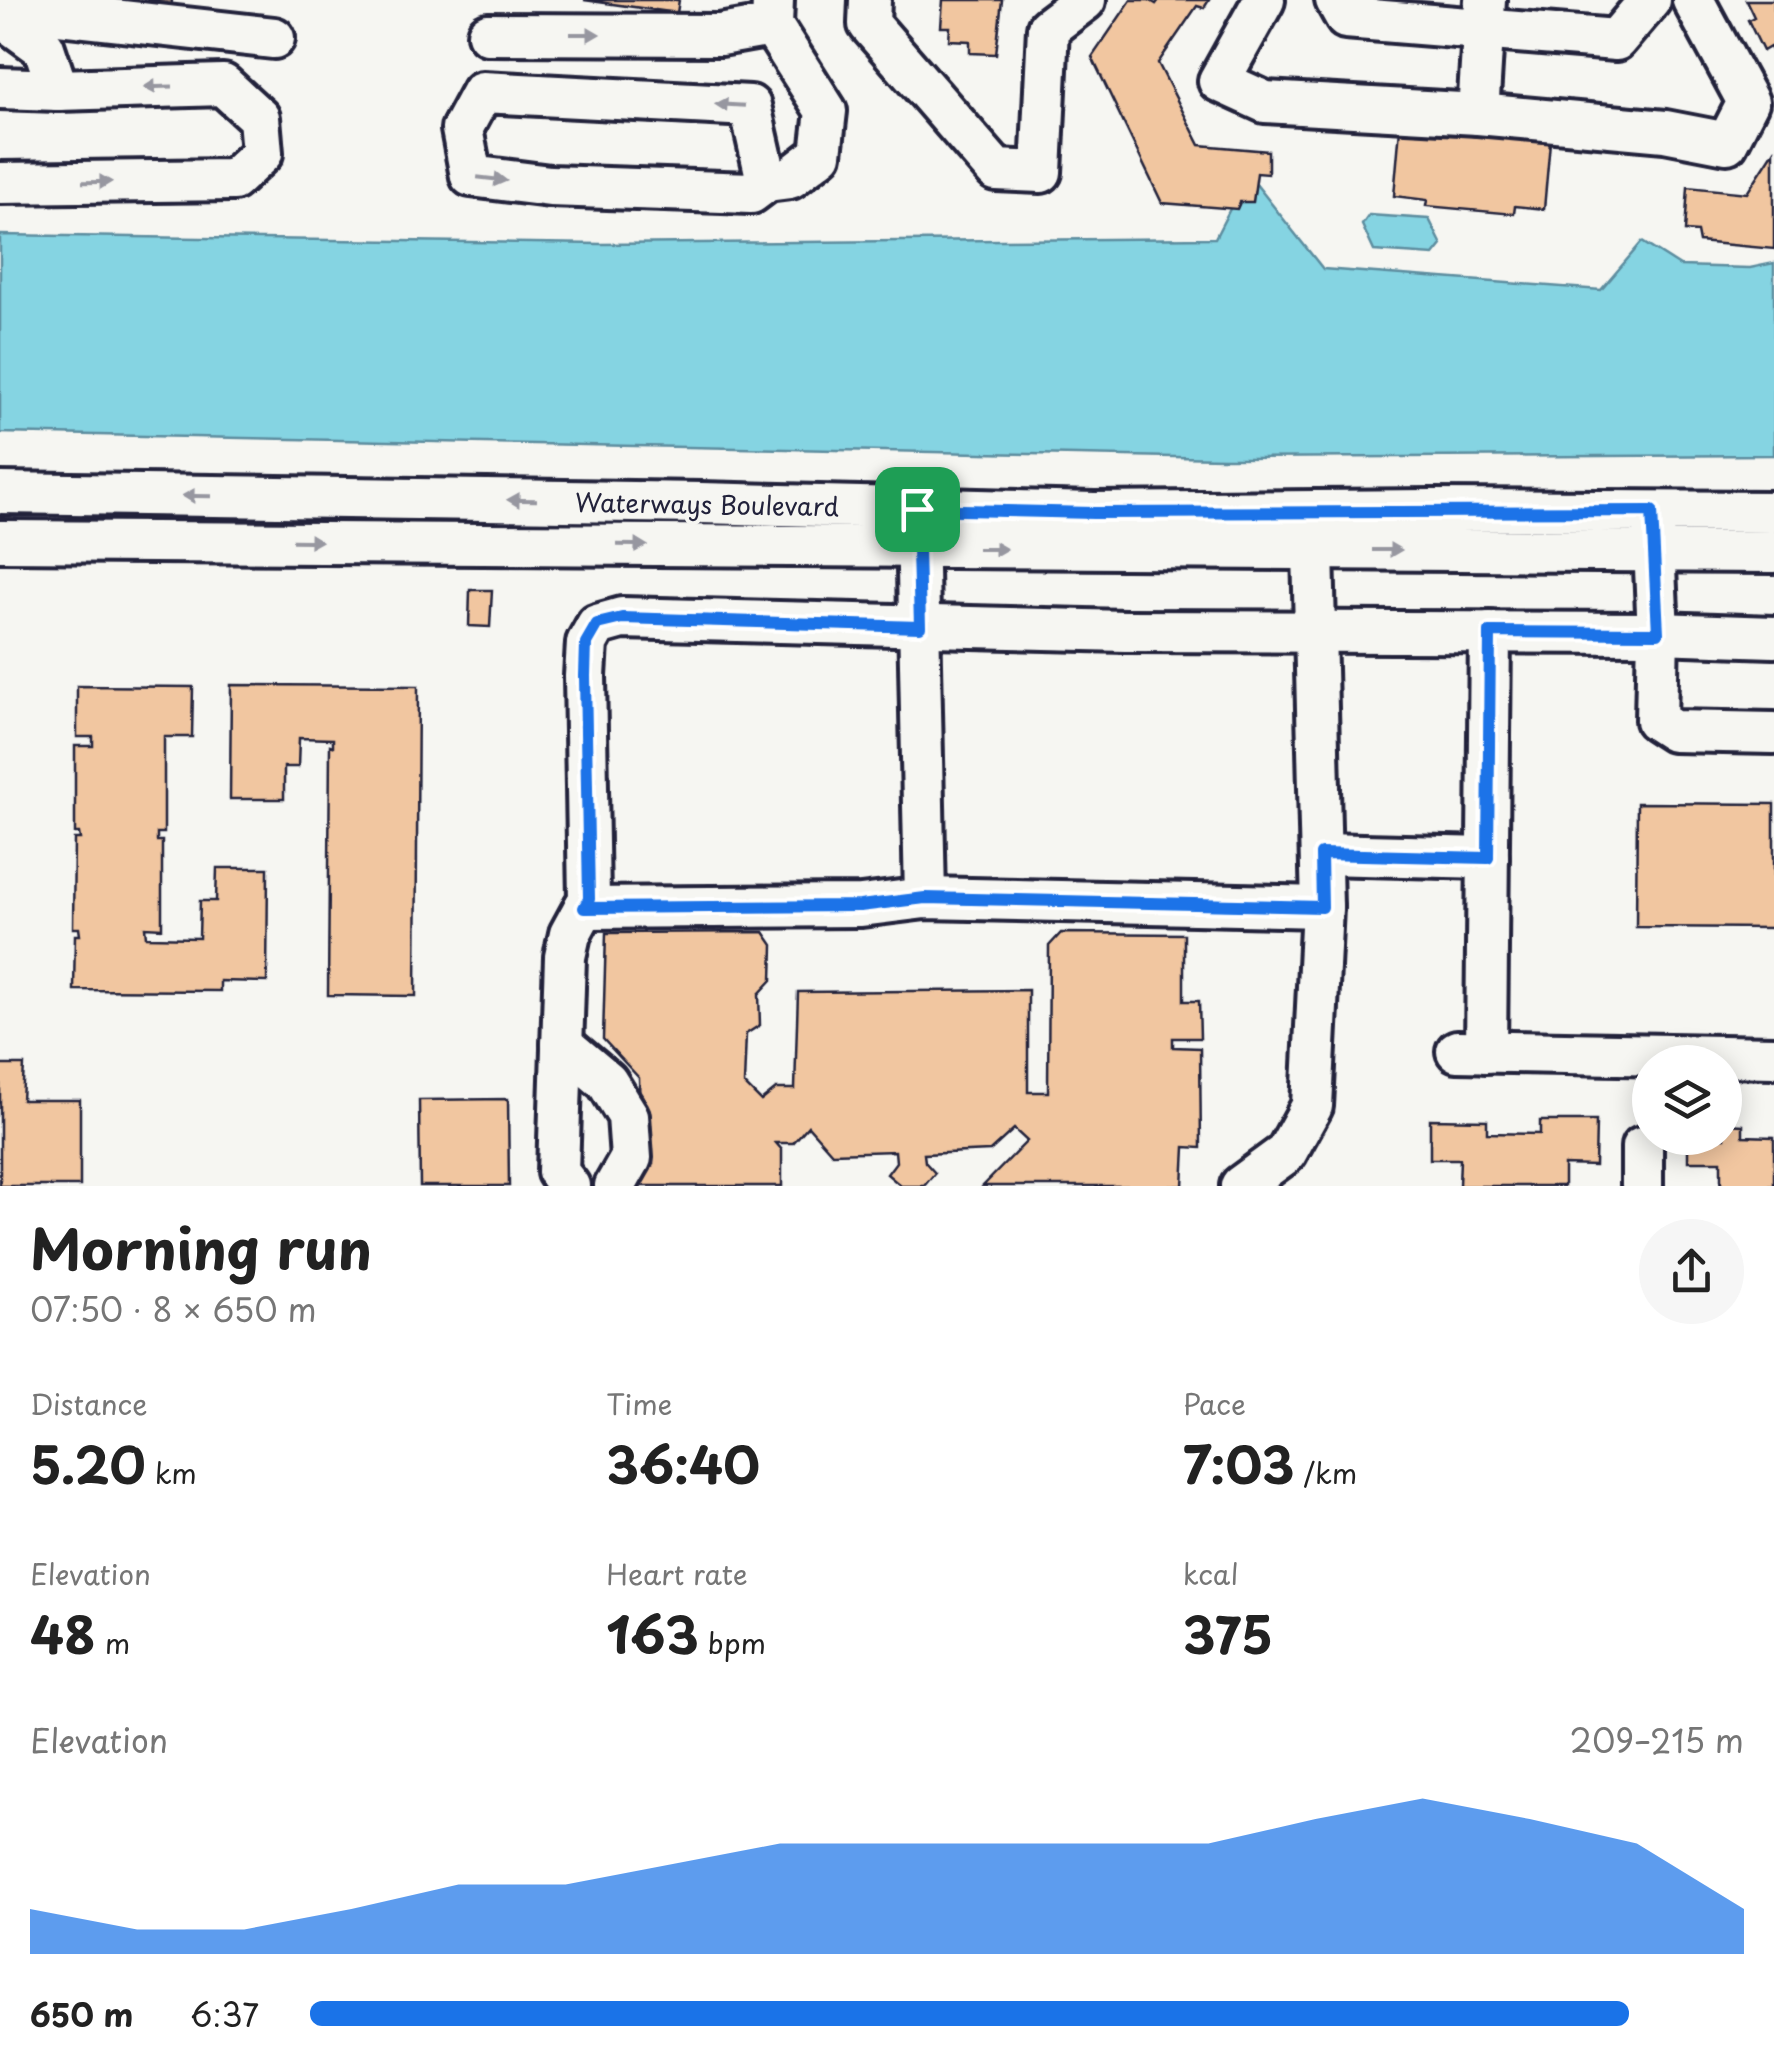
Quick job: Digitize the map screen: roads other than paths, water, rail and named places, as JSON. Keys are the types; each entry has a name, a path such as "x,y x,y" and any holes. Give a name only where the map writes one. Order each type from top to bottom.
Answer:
{"street":[{"path":"20,0 59,14 274,38"},
{"path":"870,0 869,24 996,170 1042,172 1048,28 1085,0"},
{"path":"1264,0 1219,81 1265,102 1478,114 1666,131 1728,143 1748,102 1693,0"},
{"path":"1336,0 1346,18 1484,13 1616,40 1650,0"},
{"path":"488,34 720,35 772,13 826,110 821,154 790,178 767,181 751,192 550,186 471,176 462,129 482,92 750,106 767,181"},
{"path":"1478,114 1484,13"},
{"path":"0,16 44,48 58,90"},
{"path":"0,88 223,85 259,118 262,154 234,180 0,183"},
{"name":"Waterways Boulevard","path":"0,493 1094,513 1654,531 1774,552"},
{"path":"917,509 925,898"},
{"name":"Waterways Boulevard","path":"0,540 1313,550 1654,531 1774,512"},
{"path":"1654,531 1656,720 1673,731 1774,732"},
{"path":"1241,1186 1286,1153 1312,1106 1322,907 1313,550"},
{"path":"569,1186 558,1172 565,957 570,934 589,899 585,676 586,643 597,624 622,618 920,627 1658,633 1774,638"},
{"path":"1490,632 1488,858 1471,1051 1774,1056"},
{"path":"1321,854 1488,858"},
{"path":"584,908 860,906 925,898 1322,907"},
{"path":"562,1044 607,1082 628,1116 630,1158 615,1186"}],"water":[{"path":"1248,174 1323,269 1601,290 1642,242 1680,266 1750,268 1774,263 1774,455 1223,458 0,433 0,235 601,244 1215,238"},
{"path":"1369,215 1429,219 1442,245 1434,255 1374,251 1362,225"}]}
